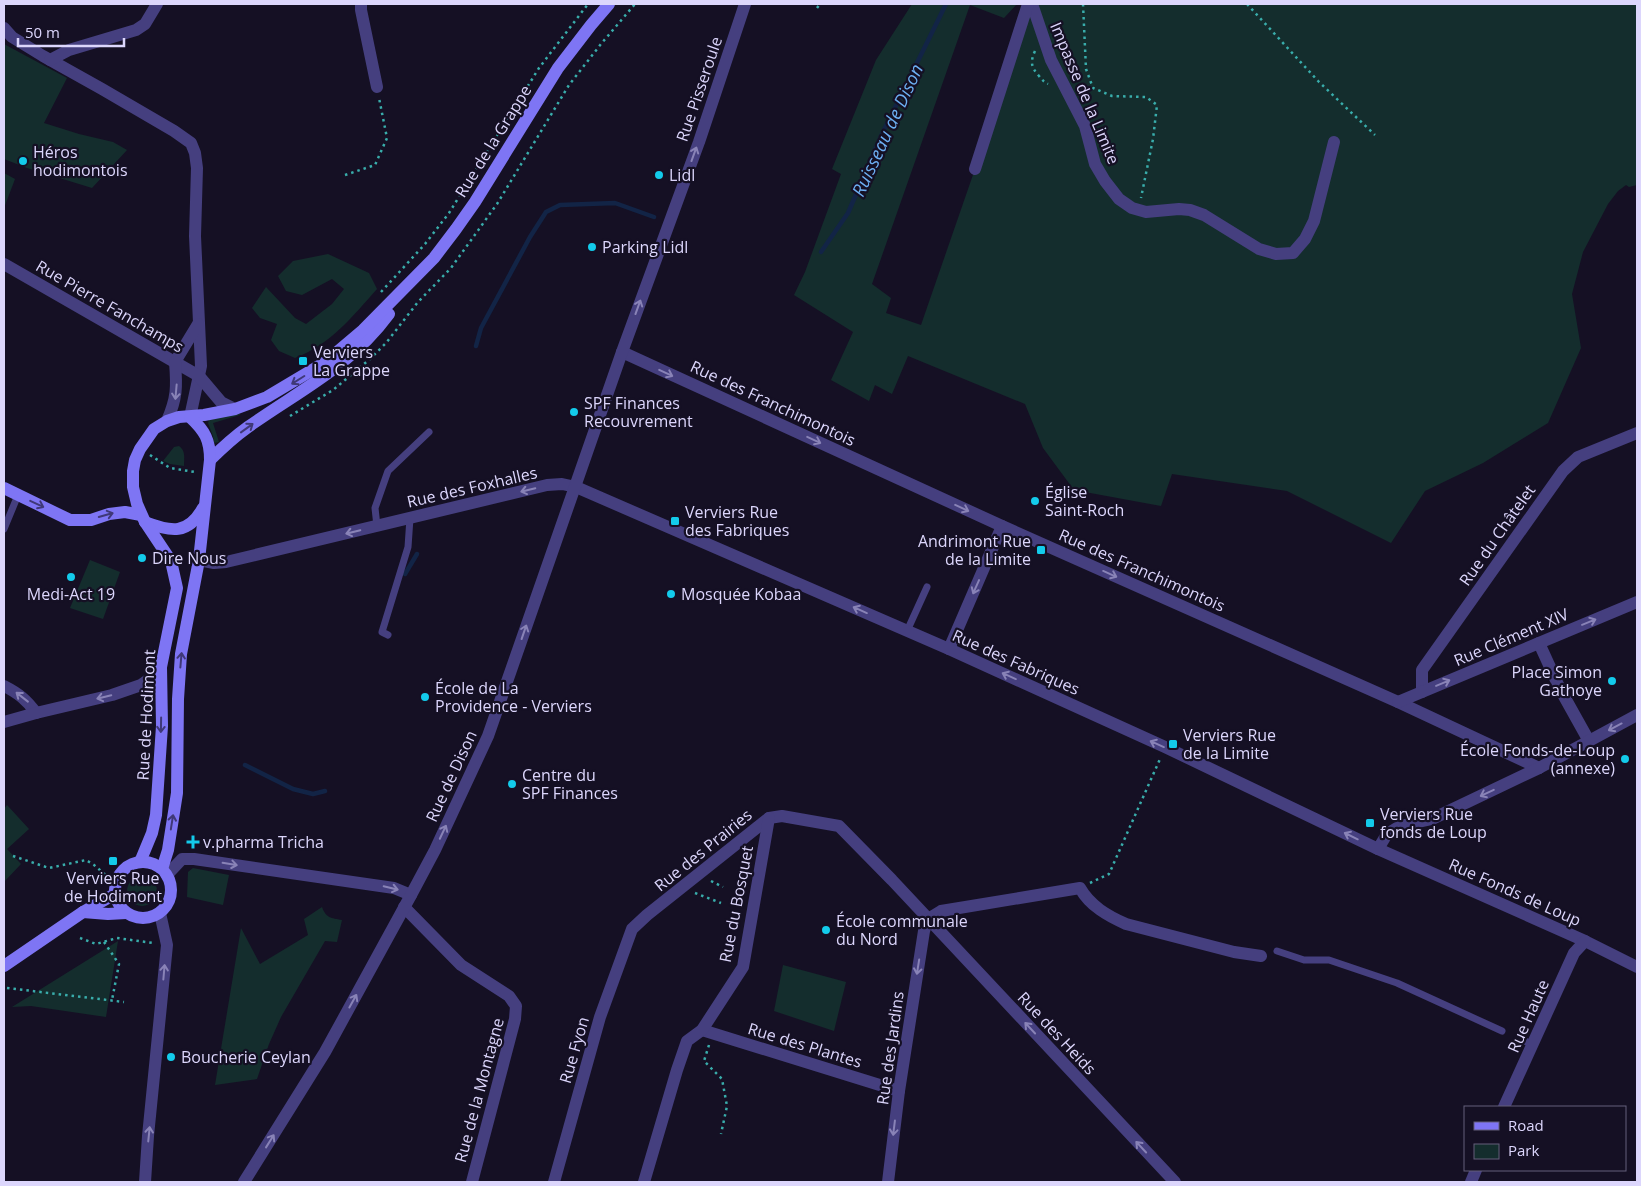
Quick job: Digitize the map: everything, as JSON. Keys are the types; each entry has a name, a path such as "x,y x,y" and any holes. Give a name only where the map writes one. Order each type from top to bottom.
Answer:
{"main road":[{"name":"Rue de la Grappe","path":"190,417 235,410 267,397 324,363 363,330 434,258 466,216 558,68 590,25 610,4"},
{"name":"Rue de la Grappe","path":"210,460 247,427 314,384 359,349 389,314 401,292"},
{"path":"167,421 180,417 190,417"},
{"name":"Rue de Hodimont","path":"160,913 167,905 171,895 171,885 164,872 177,793 178,699 181,654 199,560 210,460 210,447 205,433 190,417"},
{"name":"Rue de Hodimont","path":"140,862 152,833 156,815 162,726 161,667 178,588 170,561 143,519 137,504 133,487 134,466 140,449 154,429 167,421"},
{"path":"4,488 70,520 91,520 125,512 143,519"},
{"name":"Rue de Hodimont","path":"143,519 162,528 183,528 192,525 204,506"},
{"path":"160,913 143,919 126,913 118,905 115,889 120,873 129,866 140,862 148,862 164,872"},
{"path":"4,966 115,889"},
{"path":"82,912 126,913"}],"street":[{"path":"50,60 69,50 136,30 145,24 157,4"},
{"path":"361,4 360,10 377,87"},
{"name":"Rue Pisseroule","path":"622,352 699,142 745,4"},
{"path":"975,169 1028,4"},
{"name":"Impasse de la Limite","path":"1032,4 1051,60 1085,126 1095,164 1118,200 1132,208 1146,212 1190,210 1204,215 1258,249 1276,254 1293,253 1305,238 1314,221 1334,142"},
{"path":"4,28 12,37 190,143 195,153 197,168 195,236 200,366 190,417"},
{"name":"Rue Pierre Fanchamps","path":"4,264 199,376"},
{"path":"167,421 177,388 175,362 199,323"},
{"name":"Rue de Dison","path":"244,1182 324,1052 411,895 435,850 488,736 622,352"},
{"name":"Rue des Franchimontois","path":"622,352 1002,526 1398,702 1539,768"},
{"path":"199,376 221,402 235,410"},
{"name":"Rue du Châtelet","path":"1422,692 1422,670 1563,471 1578,457 1637,433"},
{"name":"Rue des Foxhalles","path":"199,560 214,563 226,562 547,485 562,484 576,487"},
{"name":"Rue des Fabriques","path":"576,487 907,630 1165,747 1378,849"},
{"path":"949,649 1002,526"},
{"name":"Rue Clément XIV","path":"1398,702 1637,602"},
{"path":"1539,643 1560,689 1589,741"},
{"path":"4,722 103,697 141,685 161,667"},
{"path":"4,686 28,701 36,713"},
{"path":"1378,849 1388,834 1400,826 1432,818 1539,768 1637,715"},
{"name":"Rue des Prairies","path":"632,929 769,818 782,816 839,826 916,907"},
{"name":"Rue du Bosquet","path":"644,1182 687,1041 707,1032 742,967 769,818"},
{"name":"Rue Fonds de Loup","path":"1378,849 1585,941 1637,967"},
{"path":"164,872 182,859 194,859 394,888 411,895"},
{"path":"928,920 941,911 1080,888 1086,899 1110,917 1126,924 1234,952 1261,956"},
{"name":"Rue de la Montagne","path":"404,907 461,965 509,996 516,1006 515,1019 472,1182"},
{"name":"Rue des Heids","path":"916,907 1175,1182"},
{"path":"146,1182 148,1136 167,945 160,913"},
{"name":"Rue des Jardins","path":"888,1182 899,1091 924,931 928,920"},
{"name":"Rue Fyon","path":"554,1182 600,1017 632,929"},
{"name":"Rue Haute","path":"1504,1106 1528,1043 1574,953 1585,941"},
{"name":"Rue des Plantes","path":"707,1032 899,1091"}],"lane":[{"name":"Rue des Foxhalles","path":"377,526 375,508 388,471 429,432"},
{"path":"4,529 18,495"},
{"path":"388,635 382,632 408,547 410,518"},
{"path":"907,630 927,587"},
{"path":"1277,950 1304,960 1329,960 1398,983 1502,1030"}],"path":[{"path":"379,294 425,244 449,213 540,68 588,4"},
{"path":"817,8 820,4"},
{"path":"1083,4 1086,69 1093,88 1112,96 1146,96 1157,105 1153,139 1143,190"},
{"path":"1247,4 1320,82 1375,135"},
{"path":"345,176 375,165 386,138 377,87"},
{"path":"140,449 170,468 208,474"},
{"path":"1080,888 1109,874 1165,747"},
{"path":"13,856 49,868 86,860 94,864 115,889"},
{"path":"710,880 723,887"},
{"path":"695,893 721,903"},
{"path":"80,938 96,944 117,938 167,945"},
{"path":"104,942 119,964 112,1000"},
{"path":"7,988 124,1002"},
{"path":"707,1032 704,1061 722,1079 727,1106 721,1134"}],"green space":[{"path":"912,4 1017,4 1004,18 970,5 872,284 891,298 886,313 921,325 975,169 1028,4 1637,4 1637,185 1629,187 1626,185 1618,191 1608,204 1583,252 1572,294 1581,348 1548,423 1483,463 1425,491 1391,543 1287,491 1172,474 1161,506 1074,490 1043,448 1025,404 908,356 892,394 875,385 869,401 831,380 853,332 794,295 805,272 841,174 832,169 876,60"},
{"path":"4,44 67,78 44,123 113,142 127,150 92,188 4,159"},
{"path":"4,173 15,179 4,208"},
{"path":"328,254 369,273 377,289 340,329 319,345 295,358 279,351 271,340 277,324 260,318 252,308 266,287 295,318 306,324 332,304 344,289 332,279 302,295 286,291 278,276 293,261"},
{"path":"239,413 240,415 213,423 219,442 214,443 208,423 209,420"},
{"path":"179,446 184,452 184,466 163,461 174,447"},
{"path":"90,560 120,572 103,619 70,608"},
{"path":"7,805 29,829 7,849 21,864 4,882 4,809"},
{"path":"193,868 229,875 223,905 187,897 188,872"},
{"path":"142,876 148,877 156,885 156,897 148,905 142,906 136,905 128,897 127,891 128,885 136,877"},
{"path":"322,907 329,917 342,920 337,942 325,941 281,1017 257,1079 215,1085 241,928 260,964 308,935 304,919"},
{"path":"118,941 106,1017 31,1006 12,1007"},
{"path":"783,965 846,982 834,1031 774,1011"}],"waterway":[{"name":"Ruisseau de Dison","path":"821,252 848,213 882,134 946,4"},
{"name":"Ruisseau de Dison","path":"476,346 481,328 530,237 546,212 560,205 615,203 654,217"},
{"name":"Ruisseau de Dison","path":"405,574 417,554"},
{"name":"Ruisseau de Dison","path":"245,765 293,789 313,794 325,791"}],"place":[{"name":"Héros hodimontois","path":"23,161"},
{"name":"Lidl","path":"659,175"},
{"name":"Parking Lidl","path":"592,247"},
{"name":"Verviers La Grappe","path":"303,361"},
{"name":"SPF Finances Recouvrement","path":"574,412"},
{"name":"Église Saint-Roch","path":"1035,501"},
{"name":"Verviers Rue des Fabriques","path":"675,521"},
{"name":"Andrimont Rue de la Limite","path":"1041,550"},
{"name":"Dire Nous","path":"142,558"},
{"name":"Medi-Act 19","path":"71,577"},
{"name":"Mosquée Kobaa","path":"671,594"},
{"name":"Place Simon Gathoye","path":"1612,681"},
{"name":"École de La Providence - Verviers","path":"425,697"},
{"name":"Verviers Rue de la Limite","path":"1173,744"},
{"name":"École Fonds-de-Loup (annexe)","path":"1625,759"},
{"name":"Centre du SPF Finances","path":"512,784"},
{"name":"Verviers Rue fonds de Loup","path":"1370,823"},
{"name":"v.pharma Tricha","path":"193,842"},
{"name":"Verviers Rue de Hodimont","path":"113,861"},
{"name":"École communale du Nord","path":"826,930"},
{"name":"Boucherie Ceylan","path":"171,1057"}]}
